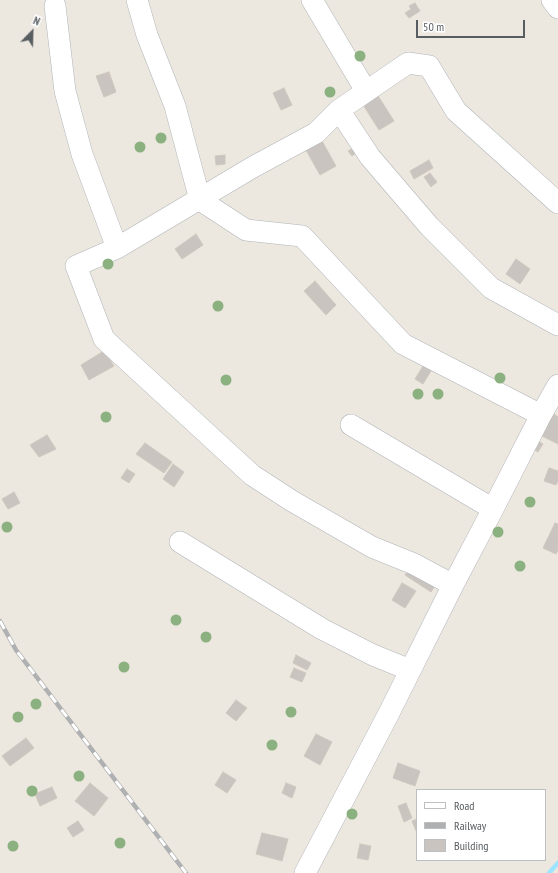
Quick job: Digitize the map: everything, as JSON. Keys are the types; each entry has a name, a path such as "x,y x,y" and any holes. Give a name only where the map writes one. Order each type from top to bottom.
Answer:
{"street":[{"path":"137,0 147,35 175,106 200,200 246,230 302,236 403,344 541,415"},
{"path":"312,0 366,91"},
{"path":"552,0 558,8"},
{"path":"55,6 65,91 82,154 116,248"},
{"path":"453,585 414,564 372,547 292,501 252,475 104,339 76,266 116,248 254,167 316,133 339,110 408,63 429,66 456,111 558,203"},
{"path":"339,110 370,157 424,220 491,288 558,325"},
{"path":"305,873 541,415 558,385"},
{"path":"351,426 493,509"},
{"path":"180,542 322,629 373,655 410,670"}],"building":[{"path":"415,3 420,11 409,18 405,13 411,9 409,6"},
{"path":"109,72 116,92 104,97 96,76"},
{"path":"284,88 292,105 281,110 273,93"},
{"path":"375,91 394,121 379,130 360,100"},
{"path":"322,141 336,166 320,175 306,150"},
{"path":"356,146 359,151 352,156 348,151"},
{"path":"225,155 225,164 216,165 215,156"},
{"path":"429,160 433,168 414,179 410,171"},
{"path":"430,173 437,182 431,187 424,177"},
{"path":"196,234 203,245 182,259 175,249"},
{"path":"516,259 530,269 520,284 506,274"},
{"path":"315,281 336,305 326,315 304,291"},
{"path":"104,351 114,366 89,380 81,365"},
{"path":"423,366 431,371 423,384 415,379"},
{"path":"554,414 558,417 558,444 542,436"},
{"path":"47,435 56,449 39,457 30,445"},
{"path":"535,439 543,444 538,452 530,447"},
{"path":"145,443 172,462 164,473 136,454"},
{"path":"173,464 184,472 174,487 163,479"},
{"path":"549,468 558,471 558,481 556,485 544,481"},
{"path":"127,469 135,474 129,483 121,478"},
{"path":"14,492 20,503 8,509 2,499"},
{"path":"555,523 558,524 558,550 556,554 543,548"},
{"path":"410,567 437,583 431,592 405,575"},
{"path":"402,583 416,591 405,608 392,600"},
{"path":"296,655 311,663 307,670 293,663"},
{"path":"294,668 306,673 302,682 290,677"},
{"path":"236,700 247,708 236,721 226,713"},
{"path":"316,734 332,742 320,765 304,756"},
{"path":"26,738 34,748 10,766 2,756"},
{"path":"398,763 420,771 415,786 393,778"},
{"path":"223,772 236,780 227,793 215,785"},
{"path":"90,783 108,798 94,816 75,801"},
{"path":"286,783 296,787 292,798 282,793"},
{"path":"52,787 57,798 40,806 35,794"},
{"path":"406,803 412,818 404,822 398,806"},
{"path":"416,819 416,831 412,821"},
{"path":"78,821 84,830 73,837 67,828"},
{"path":"262,833 288,839 282,861 256,854"},
{"path":"360,844 371,846 368,860 357,858"}],"waterway":[{"path":"549,873 558,863"}],"railway":[{"path":"0,621 16,650 186,873"}]}
